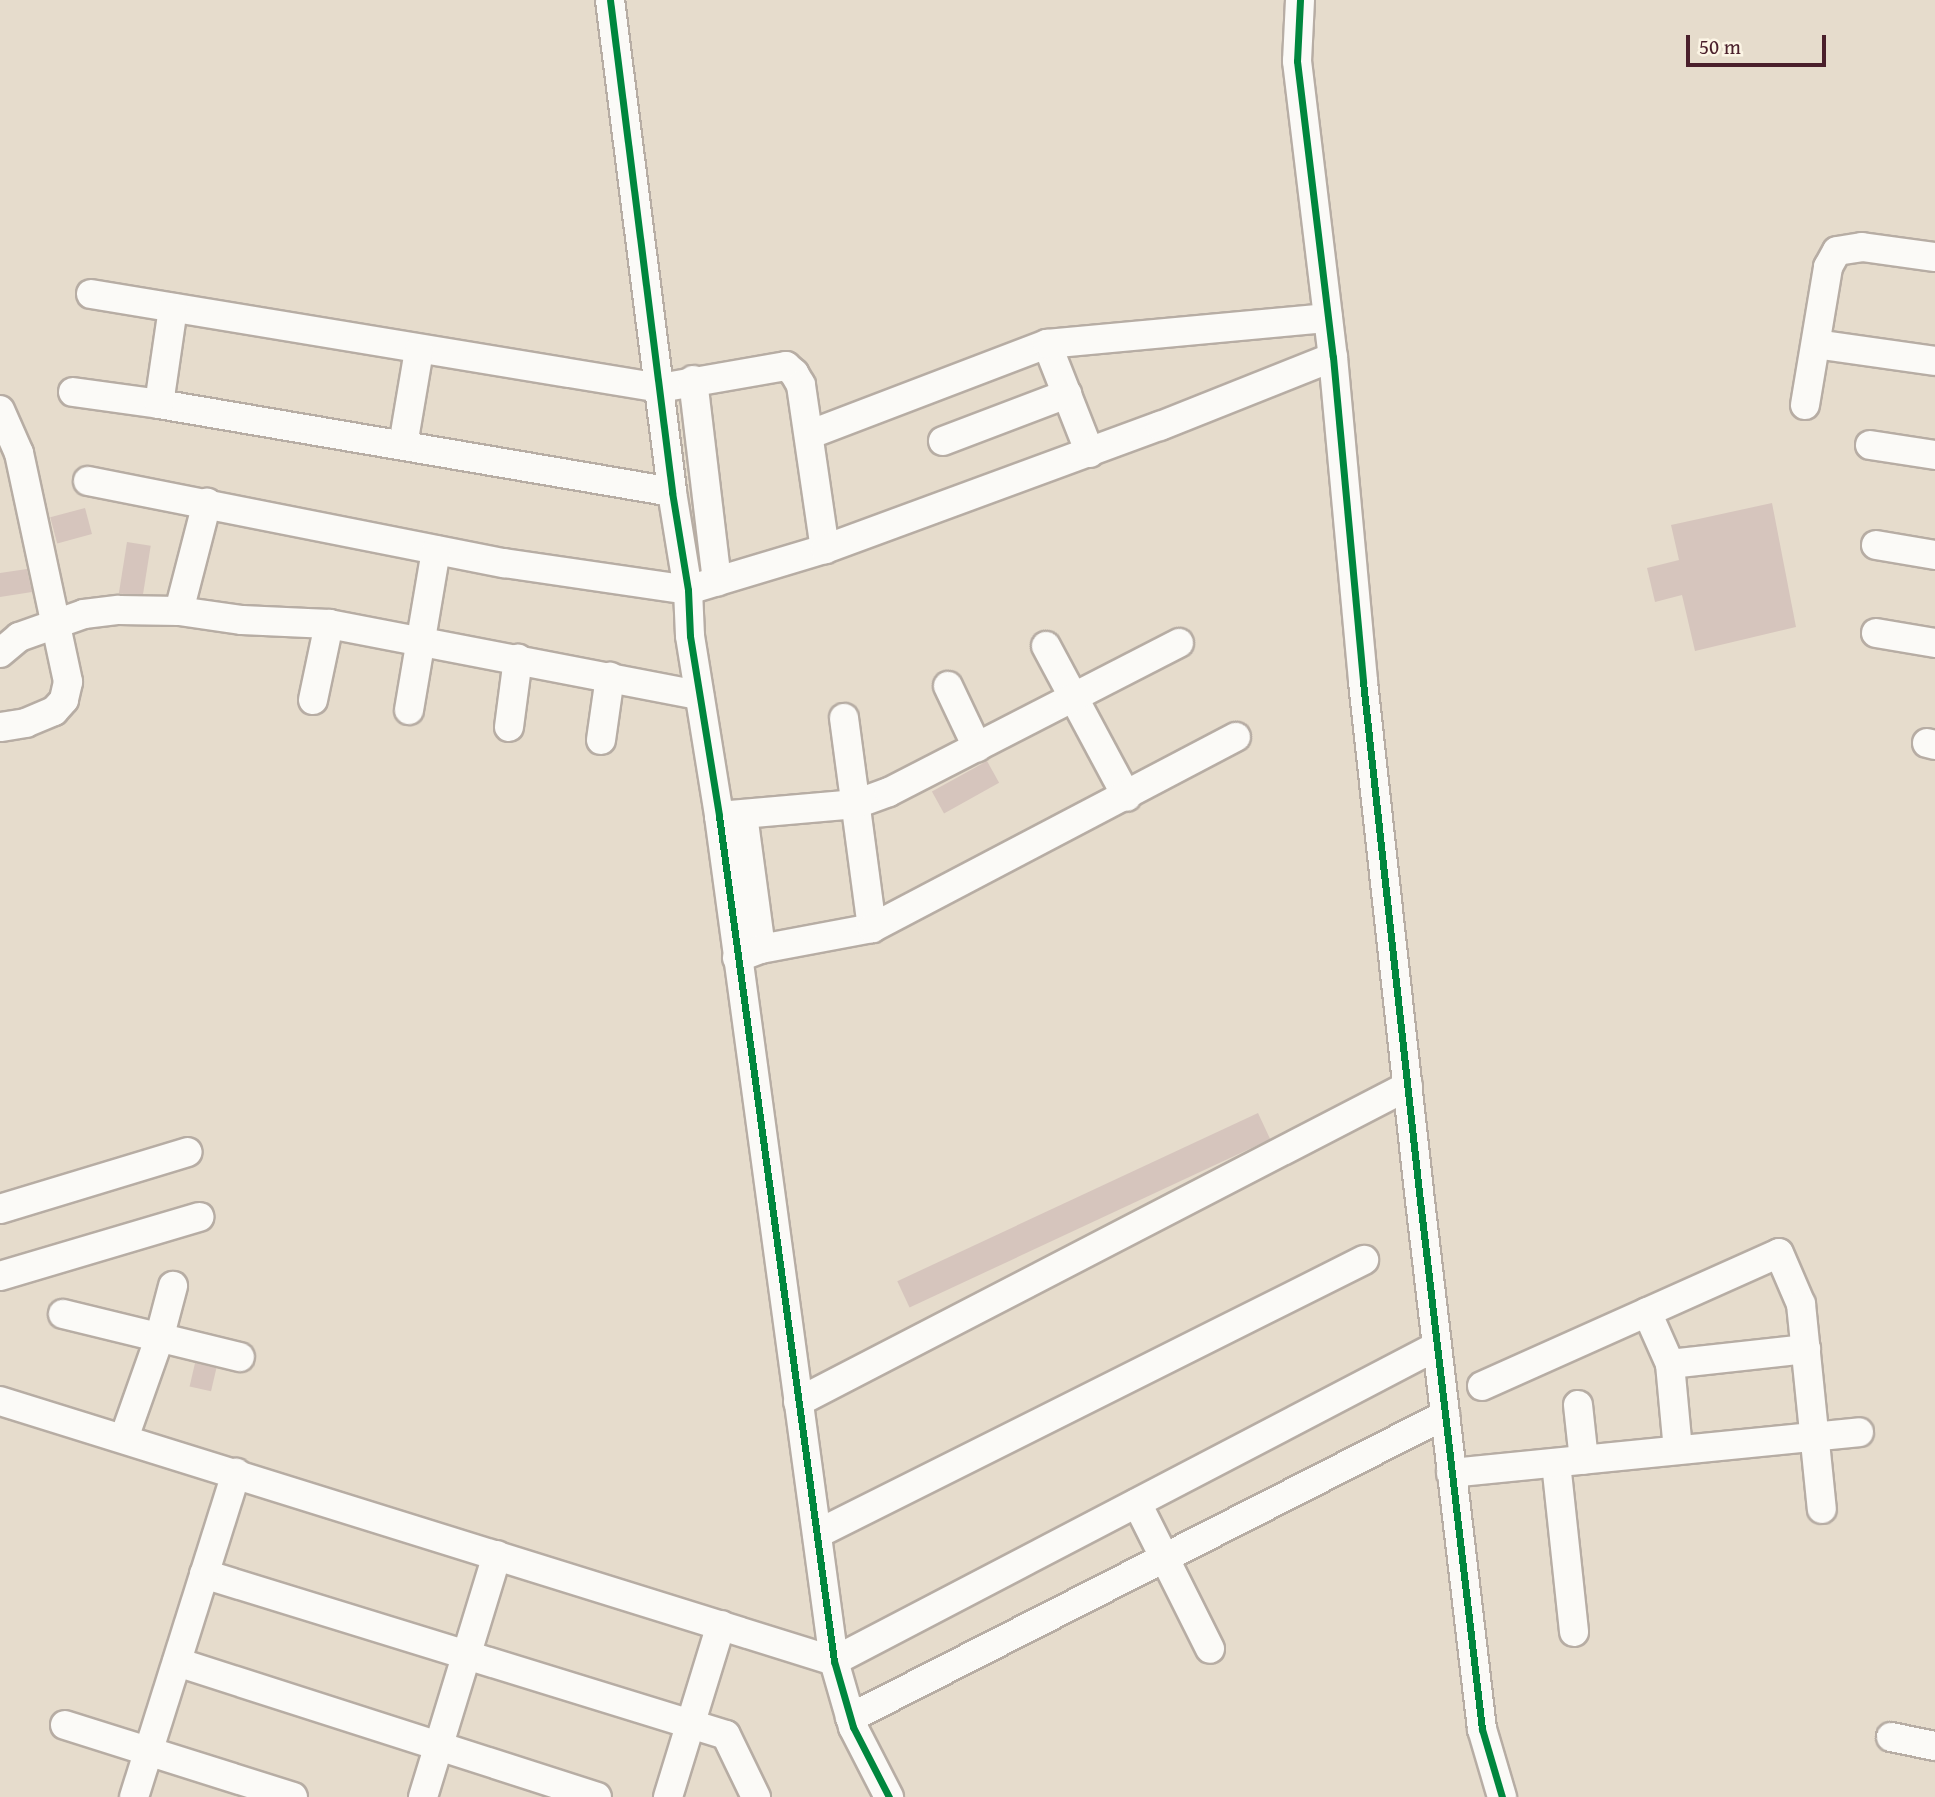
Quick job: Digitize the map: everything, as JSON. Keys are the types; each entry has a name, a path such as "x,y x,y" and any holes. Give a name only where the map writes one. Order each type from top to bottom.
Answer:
{"street":[{"path":"610,0 672,492 688,590 690,636 699,695 731,816 749,953 798,1402 834,1661 850,1718 871,1768 889,1797"},
{"path":"1300,0 1297,61 1333,357 1363,682 1451,1473 1482,1729 1502,1797"},
{"path":"1805,405 1828,267 1837,251 1862,247 1935,257"},
{"path":"91,294 660,388 786,366 801,385 825,549"},
{"path":"159,404 173,308"},
{"path":"810,434 1047,344 1328,318"},
{"path":"1047,344 1090,453"},
{"path":"1816,344 1935,361"},
{"path":"403,445 419,350"},
{"path":"88,481 436,550 688,590 825,549 955,499 1090,453 1333,357"},
{"path":"694,380 717,582"},
{"path":"73,392 159,404 672,492"},
{"path":"943,441 1067,394"},
{"path":"0,410 19,453 68,682 64,700 54,711 26,723 0,727"},
{"path":"1870,445 1935,455"},
{"path":"179,611 206,503"},
{"path":"1876,545 1935,555"},
{"path":"409,710 436,550"},
{"path":"0,653 19,637 84,614 119,610 179,611 242,620 329,624 699,695"},
{"path":"313,700 329,624"},
{"path":"1876,634 1935,643"},
{"path":"731,816 856,804 889,792 1074,700 1179,643"},
{"path":"1046,646 1127,797"},
{"path":"509,727 518,660"},
{"path":"601,740 610,677"},
{"path":"948,685 977,747"},
{"path":"844,718 872,928"},
{"path":"749,953 872,928 1127,797 1236,737"},
{"path":"798,1402 1408,1086"},
{"path":"0,1209 188,1152"},
{"path":"0,1276 200,1217"},
{"path":"1482,1386 1779,1253 1801,1304 1822,1510"},
{"path":"817,1534 1364,1260"},
{"path":"124,1438 159,1339 173,1286"},
{"path":"1647,1312 1670,1364 1678,1450"},
{"path":"63,1314 240,1357"},
{"path":"0,1401 834,1661 1437,1346"},
{"path":"1670,1364 1806,1349"},
{"path":"1578,1405 1584,1460"},
{"path":"850,1718 1445,1415"},
{"path":"1451,1473 1859,1432"},
{"path":"1556,1463 1574,1632"},
{"path":"134,1797 236,1473"},
{"path":"1137,1503 1210,1649"},
{"path":"423,1797 497,1555"},
{"path":"204,1574 726,1735 756,1797"},
{"path":"668,1797 722,1625"},
{"path":"177,1662 597,1797"},
{"path":"65,1725 293,1797"},
{"path":"1891,1737 1935,1746"}],"building":[{"path":"1772,503 1796,627 1695,651 1682,595 1655,602 1647,568 1679,560 1671,525"},
{"path":"85,508 92,534 57,543 50,517"},
{"path":"127,542 151,546 143,597 119,593"},
{"path":"27,569 32,592 0,597 0,573"},
{"path":"987,761 999,783 944,813 932,792"},
{"path":"1258,1113 1270,1139 910,1307 897,1281"},
{"path":"195,1363 216,1368 211,1391 190,1386"}],"cycle path":[{"path":"610,0 672,492 688,590 690,636 719,816 834,1661 853,1727 889,1797"},
{"path":"1300,0 1297,61 1333,357 1363,682 1419,1192 1482,1729 1502,1797"}]}
